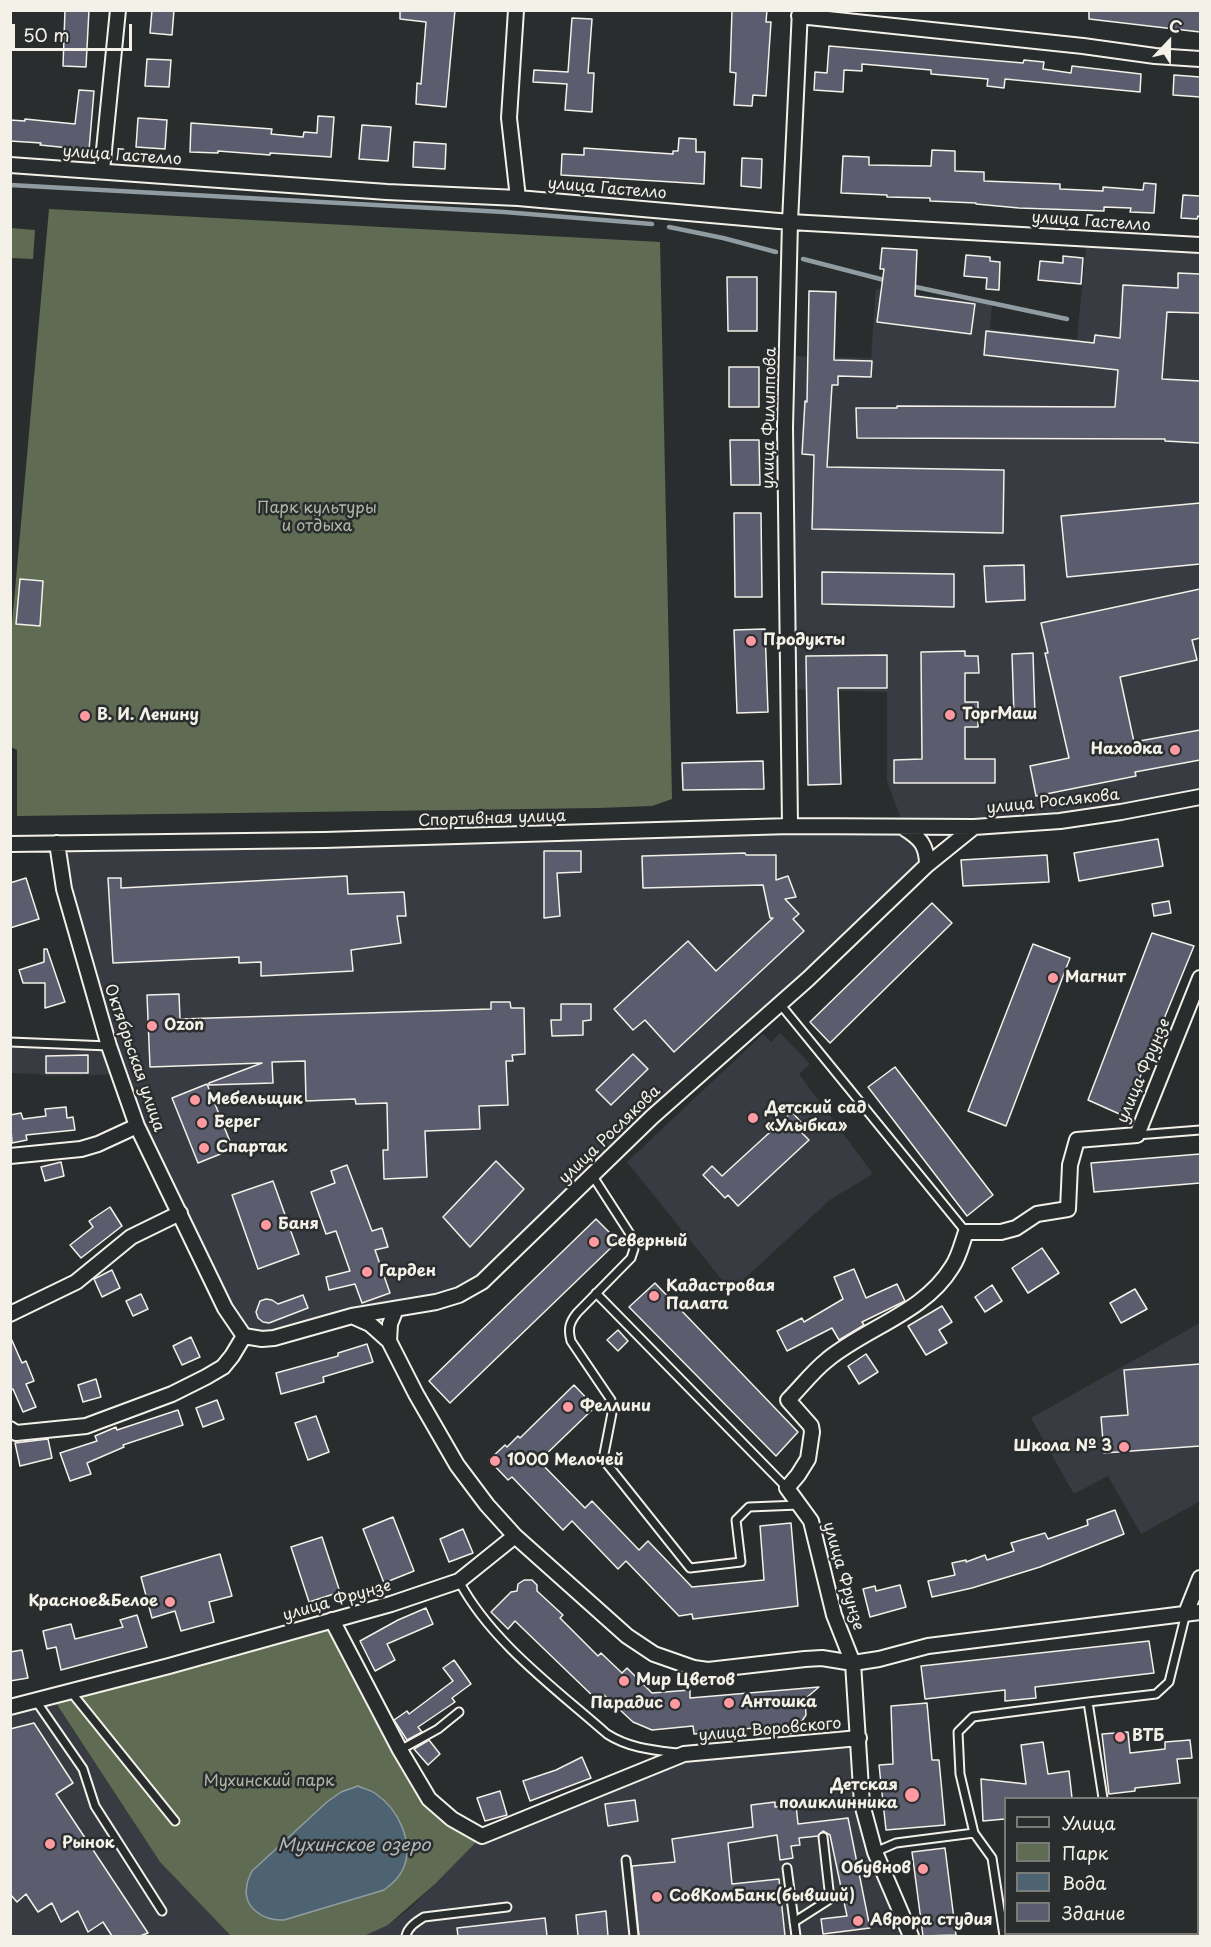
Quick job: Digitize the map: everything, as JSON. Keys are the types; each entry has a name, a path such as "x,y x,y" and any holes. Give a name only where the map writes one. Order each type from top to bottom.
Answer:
{"street":[{"path":"102,170 118,10"},
{"path":"516,10 509,118 518,198"},
{"path":"799,13 1155,56 1200,59"},
{"name":"улица Филиппова","path":"790,826 785,427 790,222 799,13"},
{"name":"улица Гастелло","path":"10,165 387,192 518,198 790,222 1200,245"},
{"name":"улица Рослякова","path":"244,1336 274,1338 352,1316 459,1295 482,1282 652,1117 780,1004 927,865 974,827 1060,821 1200,797"},
{"name":"Спортивная улица","path":"10,844 324,840 790,826 974,827"},
{"path":"904,828 919,837 925,846 927,865"},
{"name":"Октябрьская улица","path":"57,843 64,889 109,1046 137,1126 225,1308 244,1336"},
{"name":"улица Фрунзе","path":"966,1232 1001,1232 1016,1228 1036,1214 1068,1209 1070,1165 1077,1140 1137,1136 1200,978"},
{"path":"10,1156 81,1149 98,1144 137,1126"},
{"path":"10,1314 76,1282 131,1237 180,1213"},
{"path":"787,1488 808,1459 812,1432 811,1426 788,1400 826,1360 918,1304 939,1284 954,1265 966,1232"},
{"path":"389,1341 390,1324 396,1309"},
{"path":"352,1316 370,1324 389,1341 416,1394 458,1465 487,1505 515,1536 627,1636 654,1654 671,1661 708,1670 814,1658 853,1663 879,1659 928,1646 1200,1612"},
{"path":"10,1428 16,1433 86,1426 144,1405 223,1367 244,1336"},
{"name":"улица Фрунзе","path":"787,1488 812,1521 834,1615 853,1663"},
{"name":"улица Фрунзе","path":"10,1707 391,1604 459,1581 515,1536"},
{"path":"1186,1613 1200,1578"},
{"path":"332,1620 400,1750"},
{"name":"улица Воровского","path":"400,1750 429,1798 452,1819 482,1836 684,1754 859,1738 853,1663"},
{"path":"859,1738 862,1804 874,1852 911,1936"}],"lane":[{"path":"780,1004 966,1232"},
{"path":"10,1042 109,1046"},
{"path":"1137,1136 1200,1130"},
{"path":"592,1175 632,1238 634,1249 631,1258 576,1313 570,1322 568,1331 571,1341 611,1400 612,1413 603,1459 690,1568 741,1562 736,1520 748,1508 799,1505"},
{"path":"596,1293 787,1488"},
{"path":"459,1581 470,1603 508,1646 607,1734 620,1742 639,1748 684,1754"},
{"path":"1004,1936 992,1858 974,1833 960,1774 958,1732 973,1717 1156,1694 1169,1682 1186,1613"},
{"path":"71,1692 175,1821"},
{"path":"36,1701 83,1769 95,1806 162,1911"},
{"path":"1088,1702 1102,1797"},
{"path":"400,1750 438,1729 459,1712"},
{"path":"874,1852 896,1843 974,1833"},
{"path":"794,1922 830,1899 822,1837"},
{"path":"626,1860 634,1936"},
{"path":"787,1868 796,1936"},
{"path":"406,1936 414,1923 424,1917 507,1907"}],"shaded area":[{"path":"1087,239 1200,245 1200,797 1121,812 905,828 919,837 927,865 459,1295 300,1332 244,1336 119,1074 49,1076 11,1073 11,1042 108,1046 57,843 904,827 887,781 887,692 788,689 787,356 871,358 876,289 992,304 990,329 1077,339"},
{"name":"Детский сад «Улыбка»","path":"780,1033 810,1064 799,1074 873,1174 831,1199 731,1291 627,1162 763,1034 771,1042"},
{"name":"Школа № 3","path":"1200,1323 1200,1501 1141,1534 1108,1476 1074,1494 1031,1418"},
{"path":"52,1697 160,1862 231,1936 11,1936 10,1707"},
{"path":"859,1738 862,1804 911,1936 364,1936 388,1925 408,1910 435,1884 449,1863 482,1836 684,1754"}],"green space":[{"name":"Парк культуры и отдыха","path":"49,209 660,242 672,799 652,806 598,808 17,816 17,750 11,747 11,635"},
{"path":"11,228 35,230 33,259 11,258"},
{"name":"Мухинский парк","path":"335,1625 429,1798 482,1836 435,1884 388,1925 364,1936 231,1936 160,1862 52,1697"}],"water":[{"name":"Мухинское озеро","path":"358,1786 384,1800 402,1827 406,1838 406,1859 397,1878 384,1890 284,1920 269,1918 256,1912 246,1893 252,1871 327,1802 341,1792"}],"building":[{"path":"65,10 89,10 86,67 63,66"},
{"path":"152,10 174,10 172,35 150,33"},
{"path":"400,10 455,10 446,107 416,104 417,83 421,84 426,22 400,19"},
{"path":"732,10 767,10 766,22 771,22 766,96 753,95 752,106 734,105 736,73 730,72"},
{"path":"1089,10 1200,10 1200,32 1089,19"},
{"path":"572,18 592,19 588,73 594,73 592,112 565,110 567,84 533,82 534,70 568,72"},
{"path":"829,46 1023,63 1024,60 1044,62 1043,69 1071,73 1072,66 1141,74 1140,92 1005,79 1004,88 987,86 988,79 931,74 931,70 862,64 862,71 844,70 843,92 814,90 815,72 827,73"},
{"path":"147,59 171,60 169,87 145,86"},
{"path":"1174,75 1200,77 1200,97 1173,95"},
{"path":"79,90 94,91 89,150 10,141 10,120 25,121 25,119 75,124"},
{"path":"318,116 334,117 331,157 218,151 218,153 190,152 191,123 272,129 271,134 303,137 304,132 317,133"},
{"path":"138,118 167,120 165,149 136,147"},
{"path":"362,125 391,127 388,161 359,159"},
{"path":"679,138 696,139 696,152 705,152 704,184 561,175 562,154 584,155 584,148 673,154 673,151 678,151"},
{"path":"414,142 446,144 445,169 413,167"},
{"path":"932,150 955,151 955,171 984,172 984,181 1060,184 1060,189 1103,191 1103,187 1143,190 1144,183 1156,184 1154,213 1130,212 1131,208 1104,207 1104,211 1019,208 930,201 930,198 841,193 843,156 869,157 869,165 931,166"},
{"path":"742,158 762,159 761,188 741,186"},
{"path":"1183,195 1200,196 1200,217 1198,216 1197,219 1181,218"},
{"path":"882,248 917,250 915,296 975,304 971,334 877,322 884,269 880,269"},
{"path":"966,255 990,257 990,261 1000,262 999,290 986,289 987,278 964,276"},
{"path":"1063,256 1083,258 1081,284 1038,280 1040,261 1063,263"},
{"path":"1178,273 1200,274 1200,313 1167,312 1162,379 1200,381 1200,443 1165,441 1165,439 857,438 856,408 897,408 897,406 1115,407 1118,370 984,355 986,331 1094,343 1095,335 1120,338 1123,285 1178,288"},
{"path":"727,277 757,277 757,331 728,331"},
{"path":"809,291 836,292 834,360 872,361 871,377 838,376 838,385 832,385 827,467 1004,470 1003,533 812,529 814,455 802,454 805,401 807,402"},
{"path":"729,367 759,367 759,407 729,407"},
{"path":"730,440 759,440 760,485 731,485"},
{"path":"1200,503 1200,564 1067,577 1061,516"},
{"path":"734,513 761,513 762,597 735,597"},
{"path":"1024,565 1025,600 986,602 984,566"},
{"path":"822,572 954,574 954,607 822,604"},
{"path":"20,579 43,581 40,626 16,624"},
{"path":"1200,589 1200,638 1192,640 1197,660 1120,677 1134,742 1200,730 1200,760 1135,772 1136,776 1036,796 1030,766 1069,758 1045,653 1048,653 1041,623"},
{"path":"765,629 768,712 737,713 734,630"},
{"name":"ТоргМаш","path":"965,651 965,656 978,656 979,673 965,673 965,702 978,702 978,727 965,727 965,759 995,759 995,783 894,783 894,760 922,759 921,652"},
{"path":"1033,653 1035,716 1014,716 1012,654"},
{"path":"887,655 887,688 838,688 841,784 808,785 806,656"},
{"path":"763,761 764,789 683,790 682,763"},
{"path":"1158,839 1163,866 1079,881 1074,853"},
{"path":"544,851 581,851 581,872 557,873 560,916 544,918"},
{"path":"745,853 746,855 776,855 776,880 788,876 796,897 785,899 799,914 793,919 804,931 674,1052 645,1020 633,1030 614,1009 688,941 716,971 773,918 770,918 763,885 643,888 642,856"},
{"path":"1047,855 1049,882 963,886 961,860"},
{"path":"347,876 348,894 404,892 406,916 397,916 401,943 351,950 353,971 261,976 261,962 239,963 239,957 113,963 108,878 121,878 121,888"},
{"path":"26,878 39,919 10,928 10,883"},
{"path":"1169,901 1171,913 1154,916 1152,904"},
{"path":"932,903 952,923 830,1043 810,1022"},
{"path":"1152,933 1194,946 1124,1116 1088,1100"},
{"path":"1033,944 1070,958 1006,1126 968,1111"},
{"path":"44,949 47,949 65,1002 45,1008 45,983 23,983 19,970 44,962"},
{"path":"179,994 180,1019 491,1009 491,1002 510,1002 511,1008 524,1008 525,1054 512,1055 513,1061 506,1061 508,1105 479,1106 480,1129 425,1131 427,1177 384,1179 383,1150 388,1150 387,1103 356,1104 355,1099 306,1101 305,1061 272,1062 273,1083 209,1085 209,1083 262,1063 150,1067 147,995"},
{"path":"561,1004 591,1004 591,1020 583,1021 583,1035 552,1036 551,1020 561,1020"},
{"path":"633,1054 648,1069 611,1105 596,1090"},
{"path":"88,1055 88,1073 46,1073 46,1056"},
{"path":"895,1067 993,1195 967,1216 868,1087"},
{"path":"207,1084 233,1149 198,1163 172,1098"},
{"path":"66,1107 67,1118 73,1117 75,1130 26,1135 27,1140 12,1143 10,1115 21,1113 23,1119 46,1116 45,1109"},
{"path":"792,1112 807,1129 802,1133 809,1140 738,1206 728,1195 725,1198 703,1175 712,1166 722,1176"},
{"path":"1200,1154 1200,1183 1094,1192 1091,1163"},
{"path":"496,1161 524,1189 470,1247 443,1217"},
{"path":"61,1162 64,1176 45,1181 41,1167"},
{"path":"347,1165 372,1231 382,1228 388,1247 375,1250 390,1293 362,1303 355,1284 329,1290 326,1277 350,1271 336,1231 326,1234 311,1192 335,1183 331,1171"},
{"name":"Баня","path":"273,1181 299,1254 258,1269 232,1195"},
{"path":"110,1207 122,1226 81,1258 70,1245 93,1227 89,1221"},
{"path":"596,1219 618,1241 450,1403 429,1381"},
{"path":"1042,1248 1059,1273 1028,1293 1012,1268"},
{"path":"854,1269 866,1298 897,1284 905,1301 862,1322 864,1325 839,1340 832,1328 787,1351 777,1331 802,1318 804,1322 843,1299 834,1277"},
{"path":"112,1270 120,1288 102,1297 94,1279"},
{"path":"655,1283 798,1432 776,1456 629,1307"},
{"path":"992,1285 1002,1301 985,1312 975,1297"},
{"path":"1135,1289 1147,1309 1121,1323 1110,1303"},
{"path":"141,1294 148,1309 133,1316 126,1301"},
{"path":"303,1295 308,1308 269,1323 258,1318 256,1312 260,1301 272,1300 278,1304"},
{"path":"942,1306 952,1322 939,1330 947,1343 926,1355 908,1326"},
{"path":"618,1330 628,1341 618,1351 607,1340"},
{"path":"10,1336 22,1363 26,1361 34,1381 26,1384 36,1407 23,1412 13,1389 10,1390"},
{"path":"191,1337 200,1357 182,1365 173,1346"},
{"path":"367,1344 373,1362 323,1377 324,1382 281,1394 276,1373 338,1356 338,1353"},
{"path":"866,1354 878,1372 859,1384 848,1366"},
{"path":"1200,1364 1200,1446 1104,1453 1101,1417 1128,1415 1124,1370"},
{"path":"96,1379 101,1397 83,1402 78,1385"},
{"path":"574,1385 595,1407 539,1461 585,1508 592,1501 639,1550 648,1541 692,1587 764,1580 760,1526 791,1523 798,1606 693,1619 692,1614 679,1616 626,1561 618,1569 572,1521 563,1530 512,1477 508,1480 489,1460 505,1445 507,1447 518,1436 520,1438"},
{"path":"217,1400 224,1419 203,1427 196,1408"},
{"path":"178,1410 183,1425 123,1445 124,1447 87,1463 91,1474 70,1481 60,1453 97,1441 95,1436 116,1427 117,1430"},
{"path":"316,1416 329,1452 308,1460 295,1423"},
{"path":"48,1439 52,1458 20,1466 15,1443"},
{"path":"1115,1510 1124,1534 1040,1567 972,1588 932,1597 928,1581 955,1575 952,1563 966,1560 966,1562 985,1555 987,1560 1014,1551 1011,1543 1045,1533 1048,1539 1088,1525 1087,1520"},
{"path":"393,1517 414,1571 384,1583 363,1529"},
{"path":"463,1529 473,1553 449,1562 440,1539"},
{"path":"322,1537 340,1592 309,1602 291,1547"},
{"path":"220,1554 232,1596 209,1602 214,1622 181,1631 175,1611 152,1618 141,1577"},
{"path":"524,1580 532,1580 537,1585 537,1591 563,1615 560,1618 598,1656 601,1653 622,1673 627,1668 652,1693 690,1690 690,1698 819,1687 805,1699 806,1715 802,1721 796,1722 797,1733 785,1734 784,1725 694,1734 693,1726 652,1730 633,1722 604,1695 598,1701 515,1621 508,1629 491,1612 511,1592 517,1591 518,1584"},
{"path":"900,1585 906,1607 870,1617 863,1589 875,1586 876,1591"},
{"path":"426,1608 433,1624 387,1644 395,1660 375,1671 360,1641"},
{"path":"137,1615 147,1647 61,1670 56,1647 47,1649 43,1631 71,1624 75,1639 123,1627 120,1620"},
{"path":"1149,1641 1154,1673 1035,1687 1036,1698 1005,1701 1005,1690 925,1699 921,1666"},
{"path":"22,1650 28,1678 10,1681 10,1652"},
{"path":"454,1660 471,1684 452,1698 455,1702 418,1727 422,1732 407,1740 394,1720 407,1711 409,1714 453,1681 443,1668"},
{"name":"Детская поликлинника","path":"927,1703 932,1760 939,1760 945,1825 886,1830 879,1765 893,1764 891,1706"},
{"name":"Рынок","path":"34,1723 73,1783 56,1794 148,1933 140,1936 112,1936 103,1922 88,1932 78,1911 61,1922 52,1903 38,1912 26,1894 17,1902 10,1894 10,1729"},
{"path":"1128,1732 1130,1753 1165,1749 1165,1742 1190,1740 1192,1758 1177,1759 1180,1783 1135,1788 1135,1791 1109,1794 1102,1734"},
{"path":"429,1740 440,1754 428,1765 414,1749"},
{"path":"1043,1742 1048,1774 1069,1771 1072,1797 1004,1797 1004,1819 983,1821 981,1779 1026,1784 1021,1745"},
{"path":"582,1757 591,1778 530,1801 523,1781 556,1770"},
{"path":"500,1791 507,1815 485,1821 477,1798"},
{"path":"635,1800 638,1821 608,1826 605,1804"},
{"path":"775,1802 775,1807 796,1805 798,1824 848,1818 870,1928 823,1934 821,1919 847,1916 830,1835 823,1831 818,1836 799,1838 800,1845 791,1846 793,1858 780,1860 777,1835 728,1843 732,1884 779,1879 785,1936 639,1936 632,1866 675,1862 672,1839 753,1827 751,1805"},
{"path":"945,1848 956,1935 923,1936 912,1852"},
{"path":"606,1911 608,1936 578,1936 576,1915"},
{"path":"545,1918 547,1936 458,1936 457,1928"}],"waterway":[{"path":"10,185 504,212 652,224"},
{"path":"669,227 776,252"},
{"path":"803,259 888,281"},
{"path":"911,286 1067,319"}],"place":[{"name":"Продукты","path":"751,641"},
{"name":"ТоргМаш","path":"950,715"},
{"name":"В. И. Ленину","path":"85,716"},
{"name":"Находка","path":"1175,750"},
{"name":"Магнит","path":"1053,978"},
{"name":"Ozon","path":"152,1026"},
{"name":"Мебельщик","path":"195,1100"},
{"name":"Детский сад «Улыбка»","path":"753,1118"},
{"name":"Берег","path":"202,1123"},
{"name":"Спартак","path":"204,1148"},
{"name":"Баня","path":"266,1225"},
{"name":"Северный","path":"594,1242"},
{"name":"Гарден","path":"367,1272"},
{"name":"Кадастровая Палата","path":"654,1296"},
{"name":"Феллини","path":"568,1407"},
{"name":"Школа № 3","path":"1124,1447"},
{"name":"1000 Мелочей","path":"495,1461"},
{"name":"Красное&Белое","path":"170,1602"},
{"name":"Мир Цветов","path":"624,1681"},
{"name":"Антошка","path":"729,1703"},
{"name":"Парадис","path":"675,1704"},
{"name":"ВТБ","path":"1120,1737"},
{"name":"Детская поликлинника","path":"912,1795"},
{"name":"Рынок","path":"50,1844"},
{"name":"Обувнов","path":"923,1869"},
{"name":"СовКомБанк(бывший)","path":"657,1897"},
{"name":"Аврора студия","path":"858,1921"}]}
